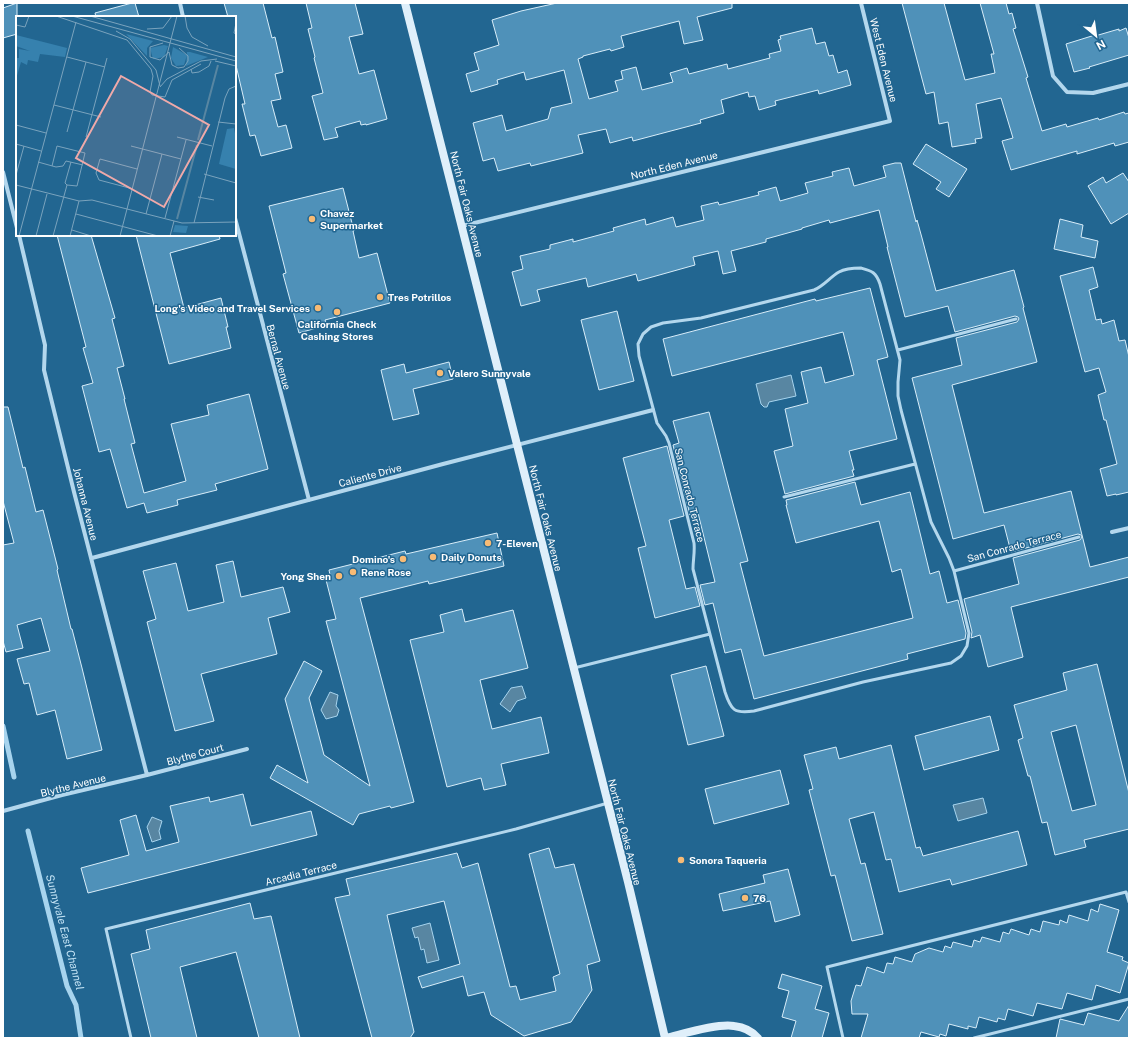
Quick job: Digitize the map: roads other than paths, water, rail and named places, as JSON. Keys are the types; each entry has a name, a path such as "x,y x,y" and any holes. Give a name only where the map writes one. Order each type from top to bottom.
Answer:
{"main road":[{"name":"North Fair Oaks Avenue","path":"406,3 666,1038"},
{"path":"666,1038 733,1025 746,1029 758,1038"}],"street":[{"path":"180,3 183,16"},
{"name":"West Eden Avenue","path":"861,3 890,121"},
{"path":"1036,3 1053,76 1067,92 1093,93 1129,84"},
{"name":"North Eden Avenue","path":"462,226 890,121"},
{"path":"3,172 16,224"},
{"name":"Bernal Avenue","path":"236,222 308,500"},
{"name":"Johanna Avenue","path":"19,236 45,345 44,370 147,775"},
{"name":"Caliente Drive","path":"92,558 443,464 654,410"},
{"path":"1112,532 1129,528"},
{"name":"Blythe Court","path":"147,775 247,748"},
{"name":"Blythe Avenue","path":"3,811 62,795 147,775"}],"lane":[{"name":"San Conrado Terrace","path":"861,268 872,271 878,277 898,350 900,360 898,396 915,464 931,522 950,558 969,633 968,646 962,656 951,663 863,682 754,711 742,712 734,710 729,704 725,692 693,569 695,552 694,543 669,443 657,422 654,410 639,356 638,344 643,334 651,327 663,323 700,318 814,290 819,288 840,271 861,268"},
{"path":"898,350 1016,318"},
{"path":"784,497 915,464"},
{"name":"San Conrado Terrace","path":"954,571 1079,537"},
{"path":"574,668 710,634"},
{"name":"Arcadia Terrace","path":"131,1038 106,929 516,829 608,803"},
{"path":"844,1038 827,967 1126,892 1129,902"},
{"path":"974,1038 1129,999"}],"water":[{"path":"791,375 796,396 769,402 767,407 764,407 761,404 756,384"},
{"path":"522,686 526,698 517,701 510,712 500,704 511,688"},
{"path":"330,692 338,695 336,706 339,710 337,716 326,719 321,710"},
{"path":"983,798 987,813 958,821 953,805"},
{"path":"152,817 162,821 159,831 161,839 152,842 147,827"},
{"path":"430,923 439,960 427,963 424,949 421,950 418,937 415,938 412,928"}],"waterway":[{"name":"Sunnyvale East Channel","path":"3,726 14,777"},
{"name":"Sunnyvale East Channel","path":"28,831 67,986 76,1005 81,1038"}],"place":[{"name":"Chavez Supermarket","path":"312,219"},
{"name":"Tres Potrillos","path":"380,297"},
{"name":"Long's Video and Travel Services","path":"318,308"},
{"name":"California Check Cashing Stores","path":"337,312"},
{"name":"Valero Sunnyvale","path":"440,373"},
{"name":"7-Eleven","path":"488,543"},
{"name":"Daily Donuts","path":"433,557"},
{"name":"Domino's","path":"403,559"},
{"name":"Rene Rose","path":"353,572"},
{"name":"Yong Shen","path":"339,576"},
{"name":"Sonora Taqueria","path":"681,860"},
{"name":"76","path":"745,898"}]}
